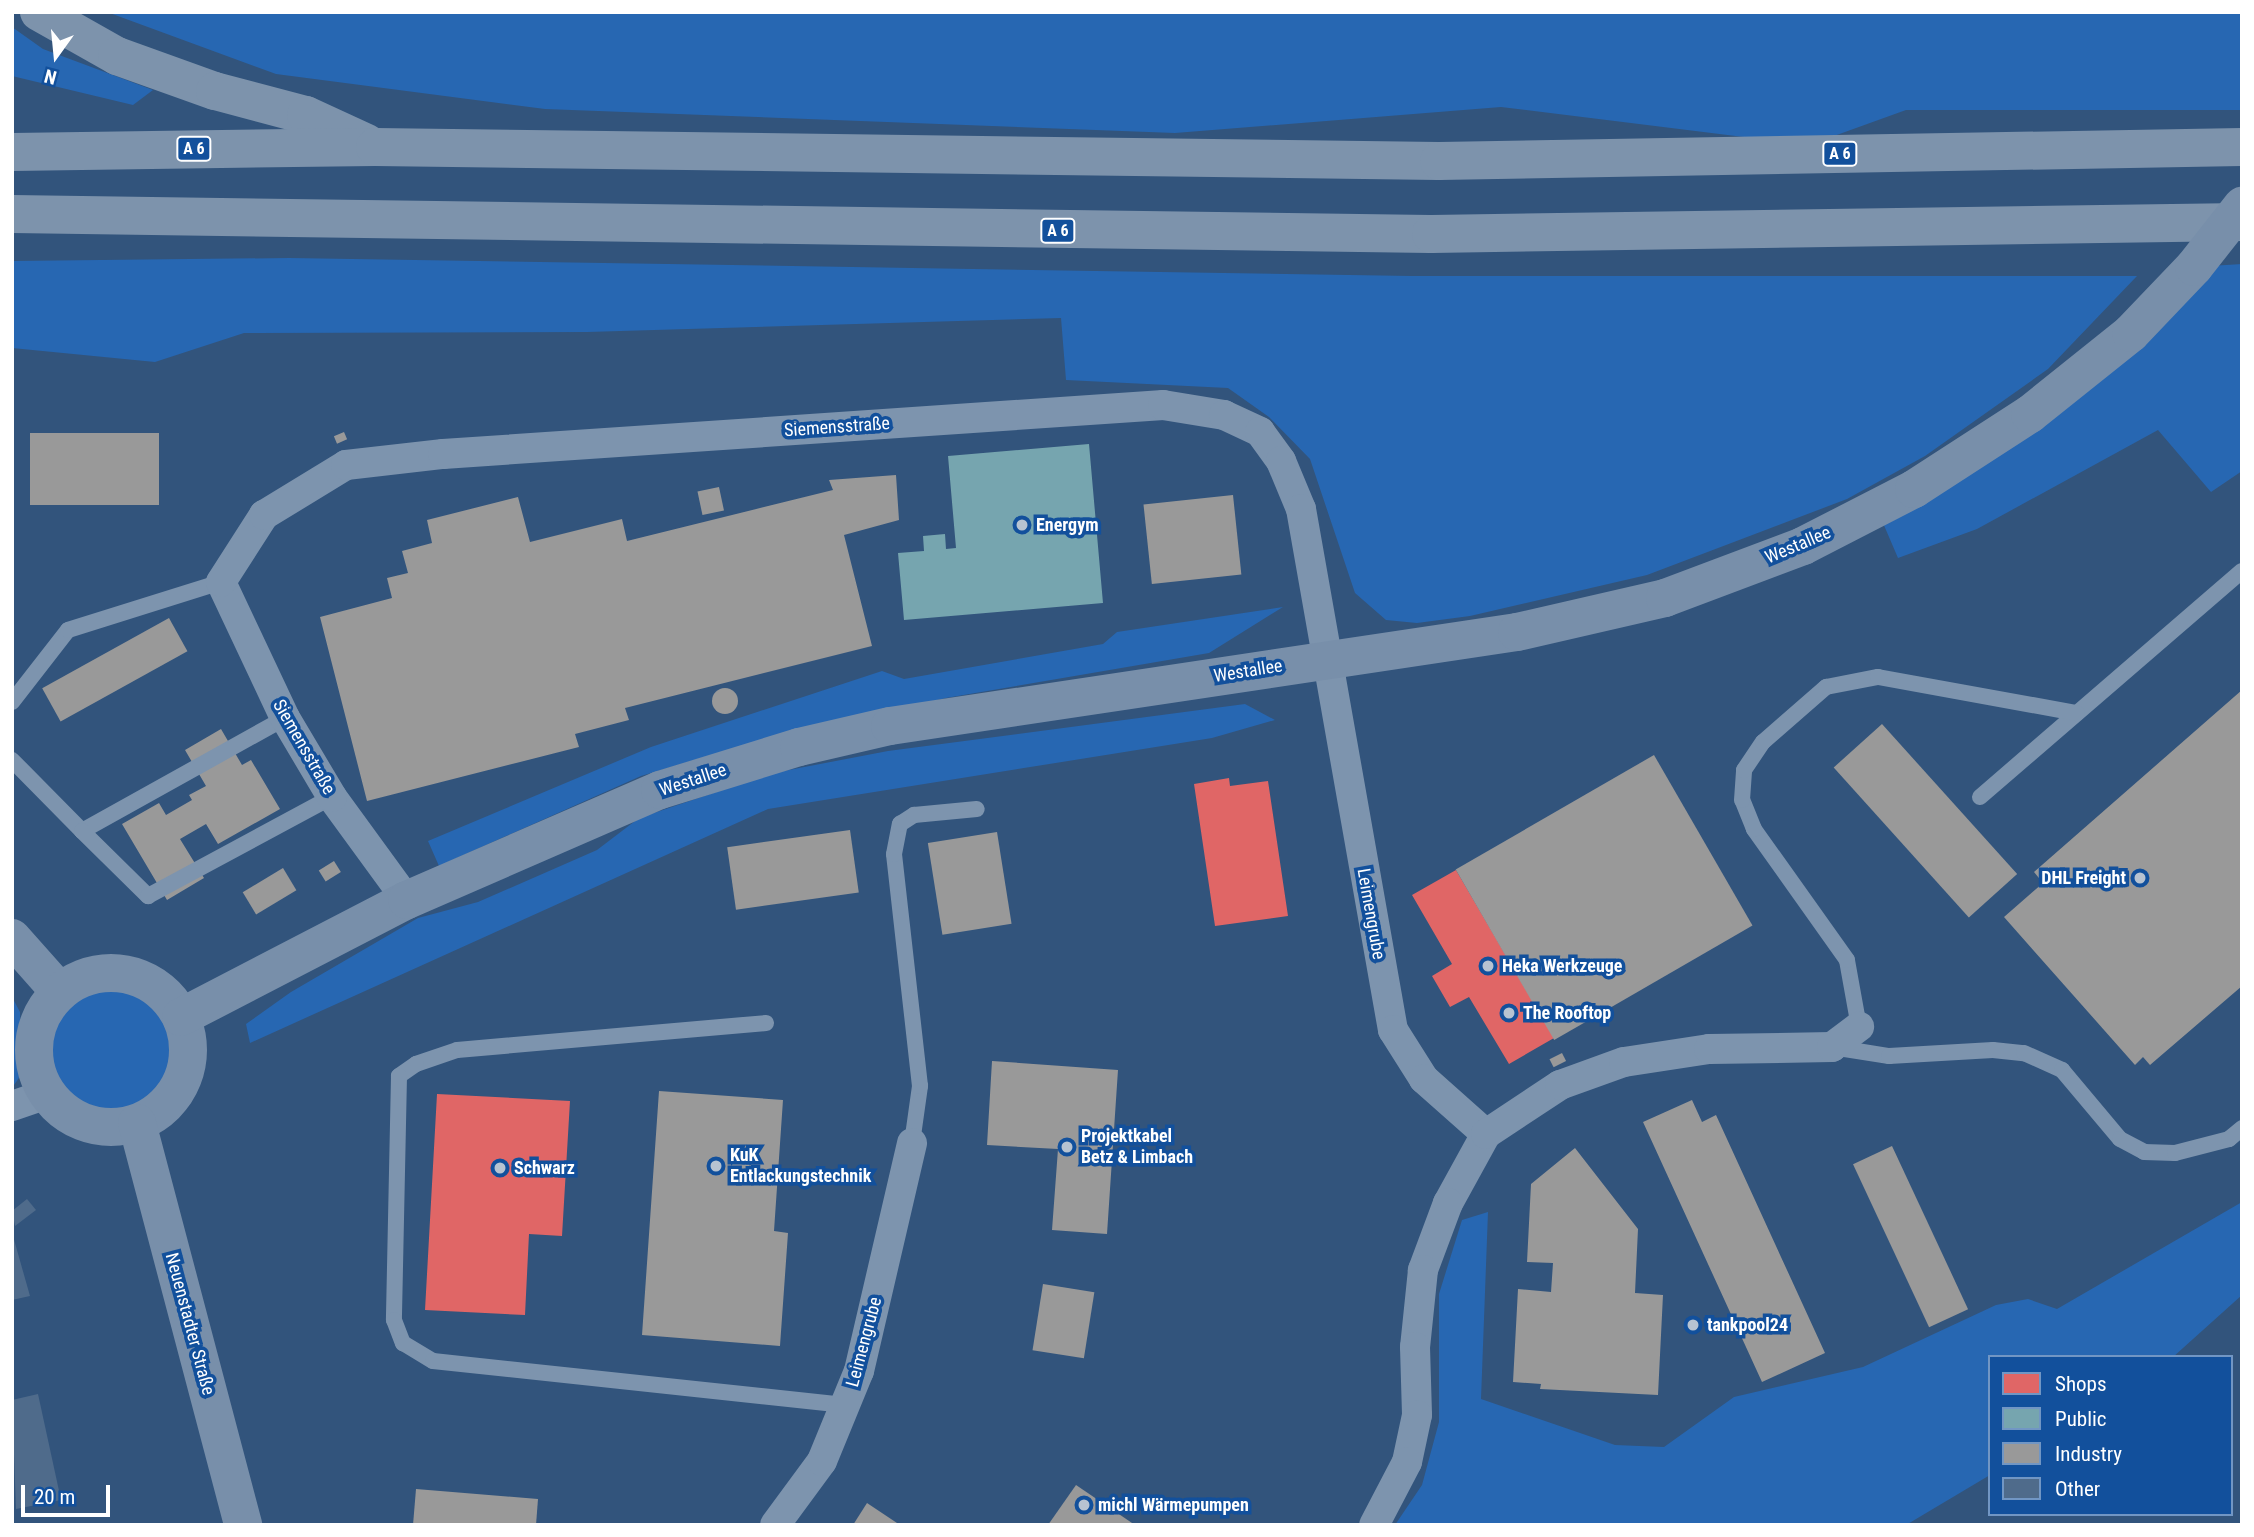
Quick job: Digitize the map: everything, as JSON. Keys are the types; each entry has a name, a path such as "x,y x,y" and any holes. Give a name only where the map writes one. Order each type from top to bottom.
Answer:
{"highway":[{"path":"39,12 117,56 215,91 306,115 375,147"},
{"name":"A 6","path":"12,152 375,147 1439,161 2242,147"},
{"name":"A 6","path":"12,214 1431,234 2242,222"}],"main road":[{"name":"Westallee","path":"181,1017 407,900 660,790 799,747 890,726 1517,632 1665,598 1803,546 1914,489 2030,414 2131,333 2194,267 2242,206"},
{"path":"12,938 60,992"},
{"path":"127,975 153,985 181,1017 188,1051 180,1086 160,1110 137,1123 116,1127 88,1123 30,1100 36,1068 34,1040 43,1014 60,992 85,978 127,975"},
{"name":"Neuenstadter Straße","path":"137,1123 243,1525"}],"street":[{"name":"Siemensstraße","path":"407,900 332,797 285,718 221,582 264,515 346,465 443,454 1163,405 1224,415 1260,432 1281,461 1301,509 1328,659"},
{"name":"Leimengrube","path":"1328,659 1393,1030 1424,1079 1486,1133"},
{"path":"1374,1525 1406,1462 1418,1415 1415,1347 1423,1270 1448,1203 1486,1133 1560,1085 1624,1062 1709,1049 1832,1047 1859,1027"},
{"name":"Leimengrube","path":"775,1525 822,1461 859,1371 912,1143"}],"lane":[{"path":"1980,797 2242,571"},
{"path":"12,702 68,630 221,582"},
{"path":"1859,1027 1847,960 1754,829 1742,800 1744,770 1757,751 1826,687 1878,677 2077,713"},
{"path":"82,831 285,718"},
{"path":"12,760 148,896 332,797"},
{"path":"912,1143 920,1086 894,854 900,824 914,815 977,809"},
{"path":"766,1023 457,1050 416,1064 400,1076 394,1320 403,1343 433,1361 845,1405"},
{"path":"1832,1047 1889,1056 1993,1050 2024,1054 2062,1070 2120,1139 2144,1152 2175,1153 2229,1139 2242,1128"}],"shaded area":[{"path":"107,12 2242,12 2242,110 1906,110 1809,145 1501,107 1175,133 545,109 276,74"},
{"path":"12,27 43,49 153,90 133,105 12,76"},
{"path":"289,258 1412,276 2137,276 2048,369 1925,456 1847,499 1647,575 1470,616 1417,623 1386,620 1355,593 1310,459 1269,417 1228,388 1066,380 1061,318 587,332 244,333 155,362 12,348 12,261"},
{"path":"2242,264 2242,471 2211,492 2158,430 1977,529 1898,558 1877,509 2194,267"},
{"path":"1283,607 1209,653 946,698 765,739 641,776 439,866 428,841 651,747 882,671 904,679 1103,644 1117,632"},
{"path":"1245,704 1275,720 1212,738 768,809 250,1043 246,1024 291,992 418,918 478,902 597,850 639,818 773,773 888,751"},
{"path":"111,973 140,979 165,996 182,1021 188,1050 182,1079 165,1104 140,1121 111,1127 82,1121 57,1104 40,1079 34,1050 40,1021 57,996 82,979"},
{"path":"12,997 20,1012 21,1075 14,1085"},
{"path":"2242,1202 2242,1295 2175,1355 1988,1355 1988,1476 1906,1525 1395,1525 1422,1485 1439,1422 1439,1294 1462,1220 1488,1212 1481,1399 1615,1445 1664,1447 1734,1397 1863,1367 1996,1305 2028,1299 2057,1309"}],"building: Shops":[{"path":"1229,778 1230,786 1268,781 1288,916 1215,926 1194,784"},
{"path":"1456,870 1554,1038 1509,1064 1469,997 1450,1007 1432,976 1452,964 1412,895"},
{"name":"Schwarz","path":"437,1094 570,1101 562,1236 529,1234 525,1315 425,1310"}],"building: Public":[{"path":"1089,444 1103,603 904,620 898,553 924,551 923,536 945,534 946,549 956,548 948,456"}],"building: Industry":[{"path":"344,432 347,439 337,444 334,436"},
{"path":"30,433 159,433 159,505 30,505"},
{"path":"896,475 899,520 844,535 872,646 625,708 629,720 575,734 579,747 367,801 320,617 392,598 387,578 408,573 402,551 432,543 427,520 518,497 530,542 622,519 627,541 833,490 829,480"},
{"path":"719,487 724,510 702,515 697,492"},
{"path":"1233,495 1241,575 1152,584 1143,504"},
{"path":"169,618 187,651 61,722 42,688"},
{"path":"725,688 734,692 738,701 734,710 725,714 716,710 712,701 716,692"},
{"name":"DHL Freight","path":"2242,690 2242,986 2150,1065 2143,1057 2135,1065 2004,917 2043,883 2034,872"},
{"path":"1882,724 2017,874 1969,918 1834,767"},
{"path":"221,729 242,765 251,760 280,809 218,844 206,824 180,839 204,878 167,900 122,824 159,803 166,815 192,800 189,795 206,786 185,750"},
{"path":"1654,755 1752,926 1554,1040 1456,870"},
{"path":"850,830 859,892 736,910 727,847"},
{"path":"997,832 1012,924 942,935 928,843"},
{"path":"334,861 341,872 326,882 319,871"},
{"path":"283,868 296,890 256,914 243,892"},
{"path":"1562,1053 1566,1061 1554,1067 1550,1059"},
{"name":"Projektkabel Betz & Limbach","path":"992,1061 1118,1070 1107,1234 1052,1230 1058,1149 987,1145"},
{"name":"KuK Entlackungstechnik","path":"659,1091 783,1100 774,1231 788,1233 780,1346 642,1335"},
{"path":"1692,1100 1702,1122 1716,1115 1825,1353 1762,1382 1643,1122"},
{"path":"1892,1146 1968,1309 1929,1327 1853,1164"},
{"path":"1575,1148 1638,1229 1635,1293 1663,1295 1658,1395 1540,1389 1541,1384 1513,1382 1518,1289 1551,1292 1553,1263 1527,1262 1531,1184"},
{"path":"1043,1284 1094,1292 1084,1358 1033,1350"},
{"name":"michl Wärmepumpen","path":"1076,1485 1135,1525 1048,1525"},
{"path":"416,1489 538,1499 536,1525 413,1525"},
{"path":"867,1503 900,1525 853,1525"}],"building: Other":[{"path":"27,1199 36,1210 15,1226 12,1211"},
{"path":"12,1237 30,1296 12,1300"},
{"path":"38,1394 61,1500 16,1509 12,1400"}],"place":[{"name":"Energym","path":"1022,525"},
{"name":"DHL Freight","path":"2140,878"},
{"name":"Heka Werkzeuge","path":"1488,966"},
{"name":"The Rooftop","path":"1509,1013"},
{"name":"Projektkabel Betz & Limbach","path":"1067,1147"},
{"name":"KuK Entlackungstechnik","path":"716,1166"},
{"name":"Schwarz","path":"500,1168"},
{"name":"tankpool24","path":"1693,1325"},
{"name":"michl Wärmepumpen","path":"1084,1505"}]}
